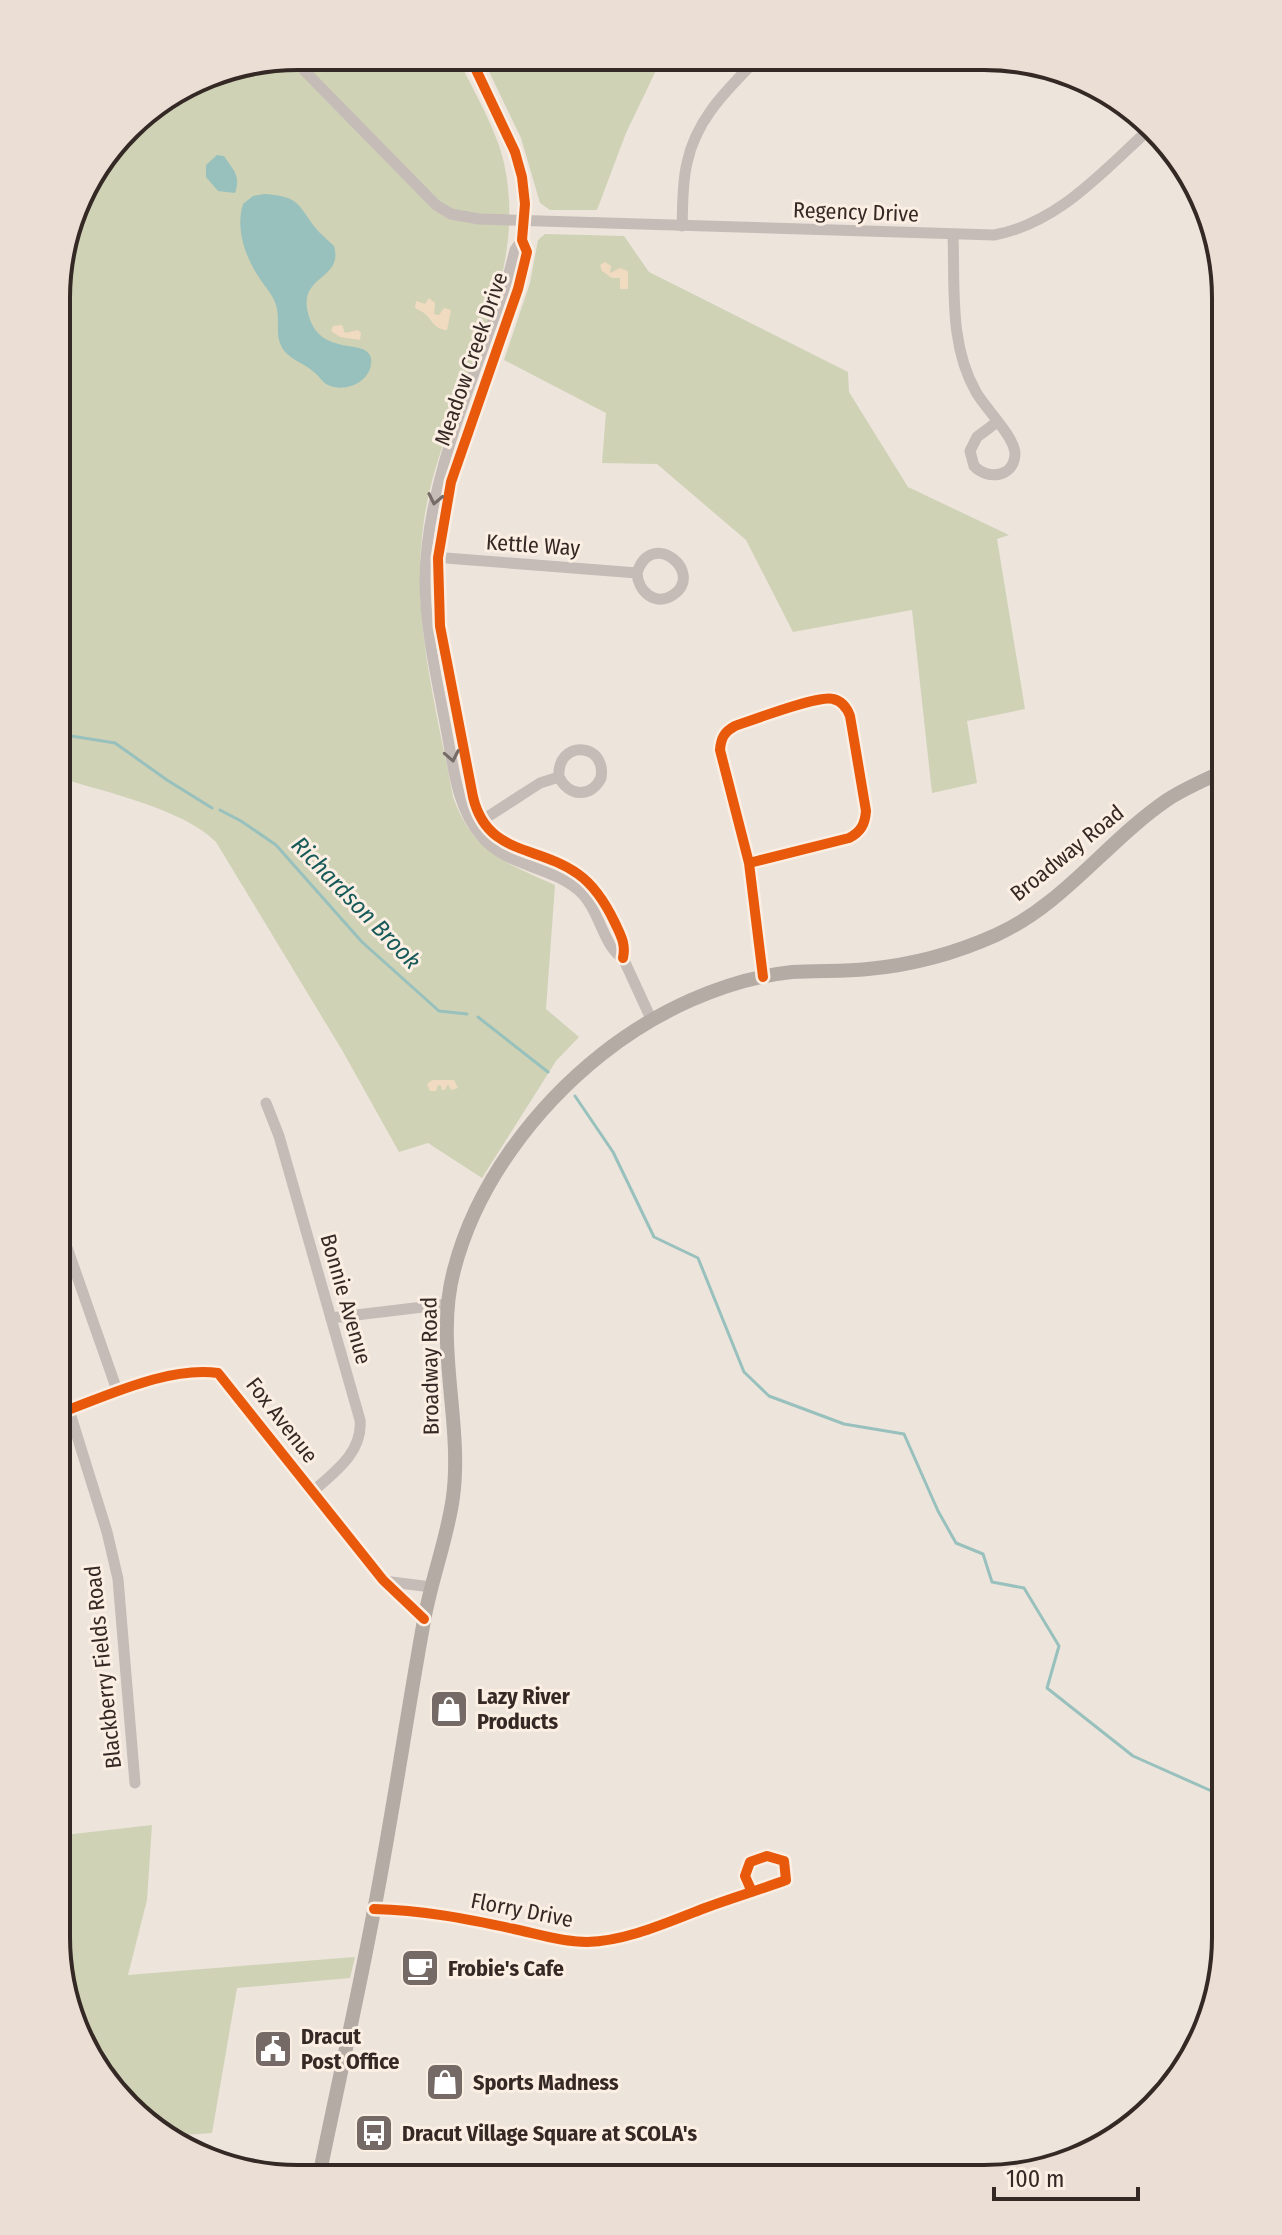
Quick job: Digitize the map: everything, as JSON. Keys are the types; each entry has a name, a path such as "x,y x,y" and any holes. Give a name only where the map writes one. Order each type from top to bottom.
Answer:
{"main road":[{"name":"Broadway Road","path":"321,2165 374,1909 424,1619 454,1491 448,1304 453,1272 463,1240 488,1187 518,1141 547,1105 604,1052 652,1021 711,993 763,977 792,972 868,969 910,962 937,957 1000,934 1055,899 1168,799 1212,777"}],"street":[{"name":"Regency Drive","path":"304,70 416,186 444,211 468,218 994,235 1030,222 1075,197 1099,179 1143,136"},
{"name":"Meadow Creek Drive","path":"476,70 515,152 523,179 525,204 522,240 527,252 521,277 478,384 432,557 445,685 477,823"},
{"path":"682,226 686,164 694,139 715,103 746,70"},
{"path":"953,235 956,321 962,360 974,389 997,422 1013,445 1011,465 1001,474 986,475 974,466 970,451 977,437 997,422"},
{"path":"662,553 675,559 683,577 678,591 660,599 643,591 637,573 648,557 662,553"},
{"name":"Kettle Way","path":"432,557 637,573"},
{"path":"749,863 849,838 863,826 866,811 850,716 841,702 824,698 735,726 723,735 720,750 749,863 763,977"},
{"path":"559,777 540,783 477,823 542,864 578,874 599,895 626,946 623,958 652,1021"},
{"name":"Bonnie Avenue","path":"266,1103 279,1136 360,1420 361,1435 349,1458 312,1492"},
{"path":"70,1256 118,1393"},
{"path":"331,1318 448,1304"},
{"name":"Fox Avenue","path":"70,1410 157,1379 197,1370 218,1373 383,1580 424,1619"},
{"name":"Blackberry Fields Road","path":"70,1413 107,1532 118,1579 135,1783"},
{"path":"383,1580 431,1587"},
{"name":"Florry Drive","path":"374,1909 407,1910 586,1942 620,1936 752,1892"}],"green space":[{"path":"283,70 464,70 501,150 509,210 506,255 496,300 448,431 424,520 420,590 427,659 453,797 461,816 470,831 492,853 555,885 546,1009 579,1037 556,1061 482,1178 428,1143 399,1152 342,1050 216,842 201,830 163,810 70,781 70,298 72,269 87,211 108,172 148,127 184,101 211,87 254,74"},
{"path":"488,70 656,70 626,133 597,210 550,210 540,203 521,138"},
{"path":"545,234 624,236 649,272 848,372 849,392 908,487 1009,535 997,539 1025,709 967,721 977,783 932,793 912,610 793,632 746,540 657,464 602,463 606,413 504,360 530,283 538,240"},
{"path":"152,1825 147,1900 128,1975 355,1957 350,1978 237,1988 212,2133 186,2135 148,2108 108,2063 94,2038 82,2010 70,1952 70,1834"}],"sand":[{"path":"605,262 611,266 610,273 620,268 628,271 628,289 620,289 620,278 612,278 602,271 600,265"},
{"path":"429,298 435,303 434,314 439,315 444,308 451,310 447,330 437,327 415,308 416,301 425,304"},
{"path":"342,325 345,333 358,330 360,340 340,337 331,331 333,326"},
{"path":"432,1080 454,1080 458,1088 451,1090 448,1084 442,1090 438,1085 436,1091 430,1091 427,1084"}],"water":[{"path":"217,155 224,156 236,174 235,193 218,191 206,177 206,165"},
{"path":"264,194 293,201 334,246 333,265 309,291 308,313 322,336 368,352 371,366 358,383 343,388 328,385 288,355 281,346 276,305 250,262 241,234 243,204 253,196"}],"waterway":[{"name":"Richardson Brook","path":"70,736 115,743 212,808"},
{"name":"Richardson Brook","path":"220,810 276,845 362,942 439,1011 467,1014"},
{"name":"Richardson Brook","path":"478,1017 548,1072"},
{"name":"Richardson Brook","path":"575,1096 613,1152 654,1237 698,1258 744,1372 769,1396 844,1424 904,1434 938,1511 956,1543 983,1554 992,1582 1024,1588 1059,1646 1047,1688 1133,1756 1212,1791"}],"cycle path":[{"path":"476,70 515,152 522,177 525,204 522,240 527,252 518,289 451,482 438,558 440,626 473,797 480,816 502,840 563,865 590,884 604,902 619,932 623,958"},
{"path":"749,863 849,838 862,827 866,811 850,716 839,701 814,701 735,726 721,742 720,750 749,863 763,977"},
{"path":"70,1409 157,1378 198,1372 218,1373 383,1580 424,1619"},
{"path":"374,1909 445,1916 569,1941 602,1941 647,1930 786,1880 784,1861 767,1856 750,1862 745,1876 752,1892"}],"place":[{"name":"Lazy River Products","path":"449,1709"},
{"name":"Frobie's Cafe","path":"420,1968"},
{"name":"Dracut Post Office","path":"273,2049"},
{"name":"Sports Madness","path":"445,2082"},
{"name":"Dracut Village Square at SCOLA's","path":"374,2133"}]}
